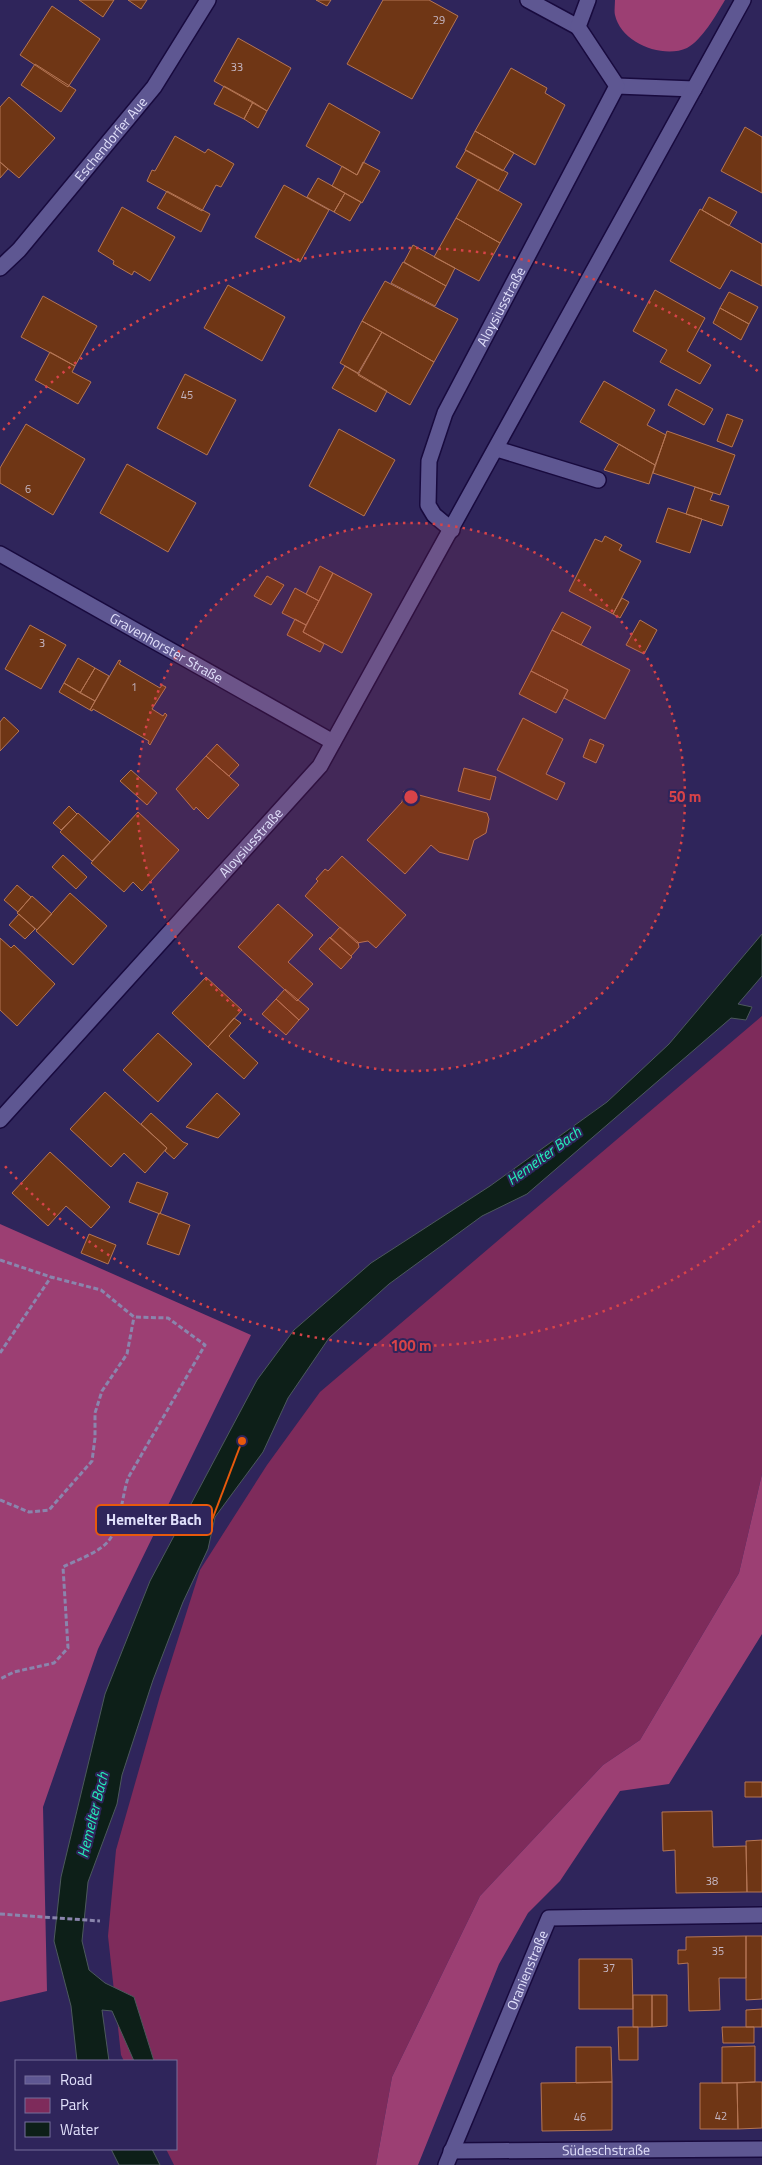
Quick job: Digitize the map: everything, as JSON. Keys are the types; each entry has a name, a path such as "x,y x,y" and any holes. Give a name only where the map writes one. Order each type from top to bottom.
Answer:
{"street":[{"name":"Eschendorfer Aue","path":"0,268 19,250 154,87 208,0"},
{"path":"528,0 578,27 617,86 694,89"},
{"path":"578,27 588,0"},
{"name":"Aloysiusstraße","path":"0,1120 320,766 497,449 743,0"},
{"name":"Aloysiusstraße","path":"452,530 434,514 428,505 429,462 445,413 617,86"},
{"path":"497,449 598,480"},
{"name":"Gravenhorster Straße","path":"0,554 333,742"},
{"name":"Oranienstraße","path":"449,2158 549,1918 762,1915"},
{"name":"Südeschstraße","path":"449,2158 762,2149"}],"path":[{"path":"0,1260 51,1277 101,1290 134,1317 168,1318 205,1345 128,1478 121,1497 118,1521 110,1540 87,1556 63,1567 68,1648 54,1663 14,1672 0,1679"},
{"path":"0,1353 51,1277"},
{"path":"0,1500 29,1512 49,1510 92,1461 95,1438 95,1413 102,1391 127,1354 134,1317"},
{"path":"0,1914 100,1921"}],"green space":[{"path":"762,1016 762,1474 739,1573 640,1740 603,1765 480,1896 392,2077 376,2165 174,2165 166,2150 178,2150 178,2060 124,2060 121,2055 108,1936 116,1850 160,1696 200,1570 267,1465 320,1392"}],"shaded area":[{"path":"615,0 725,0 708,27 693,44 677,51 666,51 644,46 625,34 615,15"},
{"path":"0,1224 251,1335 98,1649 43,1807 47,1991 0,2002"},
{"path":"762,1474 762,1634 669,1784 620,1791 560,1881 528,1913 499,1964 418,2165 376,2165 392,2077 480,1896 603,1765 640,1740 739,1573"}],"water":[{"path":"762,934 762,976 738,1004 752,1007 746,1020 731,1018 527,1194 482,1216 389,1284 329,1338 288,1398 263,1452 215,1517 208,1549 183,1602 153,1680 122,1775 117,1804 88,1882 82,1941 89,1970 105,1983 134,1997 154,2060 134,2060 112,2011 102,2010 109,2060 77,2060 71,2006 54,1941 61,1877 105,1694 150,1581 257,1380 294,1330 371,1263 490,1186 607,1102 669,1044"},
{"path":"112,2150 152,2150 160,2165 119,2165"}],"building":[{"path":"79,0 114,0 103,17"},
{"path":"128,0 147,0 141,9"},
{"path":"316,0 331,0 327,6"},
{"path":"383,0 429,0 458,16 412,99 347,64"},
{"path":"52,6 100,39 68,87 20,55"},
{"path":"238,38 291,68 267,111 214,81"},
{"path":"35,64 76,90 61,112 21,85"},
{"path":"511,68 547,88 545,93 565,105 535,165 475,131"},
{"path":"224,86 253,102 244,119 214,104"},
{"path":"9,97 55,138 19,178 0,162 0,107"},
{"path":"253,102 267,111 258,128 244,119"},
{"path":"329,103 380,132 357,175 306,146"},
{"path":"745,127 762,137 762,193 721,171"},
{"path":"475,131 514,153 503,171 465,150"},
{"path":"175,136 205,153 208,149 234,164 221,187 216,185 202,211 147,181 152,170 155,171"},
{"path":"466,150 508,173 498,191 456,167"},
{"path":"0,162 8,169 0,178"},
{"path":"363,162 380,171 362,203 332,186 342,166 357,175"},
{"path":"318,178 345,193 334,212 307,197"},
{"path":"478,179 522,204 500,243 456,218"},
{"path":"284,185 329,210 300,262 255,237"},
{"path":"167,191 210,214 201,232 157,208"},
{"path":"345,193 361,202 350,221 334,212"},
{"path":"709,197 737,212 729,226 702,210"},
{"path":"122,207 175,237 150,281 134,271 132,275 113,264 114,261 98,251"},
{"path":"700,209 762,244 762,286 731,270 720,289 670,261"},
{"path":"456,218 500,243 479,281 434,257"},
{"path":"413,245 455,268 446,286 404,262"},
{"path":"403,262 446,286 435,306 391,283"},
{"path":"385,281 458,319 434,362 362,321"},
{"path":"228,285 285,317 262,361 204,328"},
{"path":"655,290 705,318 687,351 711,365 700,384 660,362 667,350 633,331"},
{"path":"729,292 758,307 749,324 720,308"},
{"path":"43,296 97,326 75,366 21,337"},
{"path":"720,308 749,324 741,340 713,323"},
{"path":"362,321 382,332 358,373 340,363"},
{"path":"382,332 434,362 410,405 358,375"},
{"path":"50,352 75,366 72,372 91,382 78,404 35,380"},
{"path":"345,366 387,391 376,412 332,388"},
{"path":"185,374 236,400 207,455 157,428"},
{"path":"604,381 655,410 647,425 666,435 655,465 580,422"},
{"path":"676,389 713,409 704,425 668,405"},
{"path":"727,414 743,420 732,447 717,441"},
{"path":"26,424 85,459 53,515 0,483 0,468"},
{"path":"339,429 395,460 364,516 309,486"},
{"path":"667,431 735,455 720,495 653,473"},
{"path":"619,444 655,465 649,484 604,470"},
{"path":"127,464 196,503 168,552 100,513"},
{"path":"695,487 713,493 710,500 729,506 722,526 686,514"},
{"path":"668,508 702,519 690,553 656,542"},
{"path":"605,536 622,545 619,550 641,561 613,614 569,591 595,539 602,542"},
{"path":"320,566 333,573 319,601 306,594"},
{"path":"333,573 372,594 342,653 303,632"},
{"path":"267,576 284,585 271,605 254,596"},
{"path":"295,588 319,601 306,625 282,613"},
{"path":"622,598 629,602 620,618 613,614"},
{"path":"562,612 591,627 581,645 552,630"},
{"path":"295,619 306,625 303,632 324,644 320,652 287,635"},
{"path":"640,620 657,630 644,654 626,645"},
{"path":"30,625 66,645 41,689 5,669"},
{"path":"552,630 630,670 605,719 564,698 568,690 531,671"},
{"path":"78,658 95,668 80,693 64,683"},
{"path":"119,660 121,661 119,664 160,688 162,685 166,687 152,709 163,716 165,713 167,715 150,745 149,741 93,709 92,711 90,710"},
{"path":"95,668 109,676 95,701 80,693"},
{"path":"531,671 568,690 556,713 519,694"},
{"path":"64,683 95,701 90,710 59,692"},
{"path":"4,717 19,731 0,751 0,722"},
{"path":"523,718 563,739 546,774 565,783 557,800 497,770"},
{"path":"590,739 604,745 596,763 583,757"},
{"path":"217,744 239,765 229,776 206,756"},
{"path":"206,756 239,785 208,819 196,807 194,810 176,789"},
{"path":"464,768 496,777 490,800 458,791"},
{"path":"131,770 157,793 147,805 120,781"},
{"path":"404,791 487,813 489,819 486,833 474,840 468,860 439,852 431,845 405,874 367,840 402,802"},
{"path":"69,806 77,814 61,830 53,823"},
{"path":"138,812 179,850 142,891 133,882 124,892 91,863"},
{"path":"78,813 110,842 92,861 60,832"},
{"path":"63,855 87,877 76,889 52,867"},
{"path":"342,856 406,915 376,948 368,941 357,943 305,896 318,881 316,879 325,869 328,871"},
{"path":"17,885 31,897 18,912 4,900"},
{"path":"70,893 107,926 73,965 36,931"},
{"path":"32,896 52,914 37,930 17,913"},
{"path":"278,904 313,935 288,962 313,984 297,1001 238,947"},
{"path":"19,914 35,929 25,939 9,925"},
{"path":"340,927 358,942 359,947 351,956 330,938"},
{"path":"330,937 352,957 341,969 319,949"},
{"path":"0,938 11,948 14,945 55,984 17,1026 0,1010"},
{"path":"206,977 242,1010 208,1047 172,1013"},
{"path":"285,989 309,1009 299,1020 276,999"},
{"path":"276,999 299,1020 286,1035 262,1014"},
{"path":"234,1018 241,1023 229,1036 258,1063 244,1079 208,1047"},
{"path":"158,1033 192,1064 158,1102 123,1070"},
{"path":"105,1092 167,1148 145,1173 124,1153 111,1167 70,1129"},
{"path":"217,1093 240,1114 218,1138 186,1127"},
{"path":"151,1113 183,1142 188,1144 174,1159 165,1151 167,1148 141,1124"},
{"path":"50,1152 110,1207 91,1228 66,1206 48,1226 12,1193"},
{"path":"137,1182 168,1193 160,1214 129,1202"},
{"path":"159,1213 190,1225 179,1255 147,1244"},
{"path":"89,1234 116,1245 108,1264 81,1253"},
{"path":"745,1782 762,1782 762,1797 745,1797"},
{"path":"712,1811 713,1847 746,1846 747,1892 676,1893 675,1850 663,1851 662,1812"},
{"path":"762,1840 762,1892 747,1892 746,1841"},
{"path":"746,1936 746,1978 719,1978 720,2010 689,2011 688,1963 678,1964 678,1950 686,1950 686,1937"},
{"path":"746,1936 762,1936 762,1999 746,2000"},
{"path":"579,1959 632,1959 633,2009 579,2009"},
{"path":"633,1995 652,1995 652,2027 633,2027"},
{"path":"652,1995 667,1995 667,2026 652,2027"},
{"path":"762,2009 762,2027 746,2027 746,2010"},
{"path":"618,2027 638,2027 638,2060 619,2060"},
{"path":"722,2027 754,2027 754,2043 723,2043"},
{"path":"755,2046 755,2082 722,2083 722,2047"},
{"path":"576,2047 611,2047 612,2082 576,2083"},
{"path":"612,2082 612,2130 542,2131 541,2083"},
{"path":"762,2082 762,2128 738,2129 737,2083"},
{"path":"700,2083 737,2083 738,2129 700,2129"}],"place":[{"name":"Hemelter Bach","path":"242,1441"}]}
